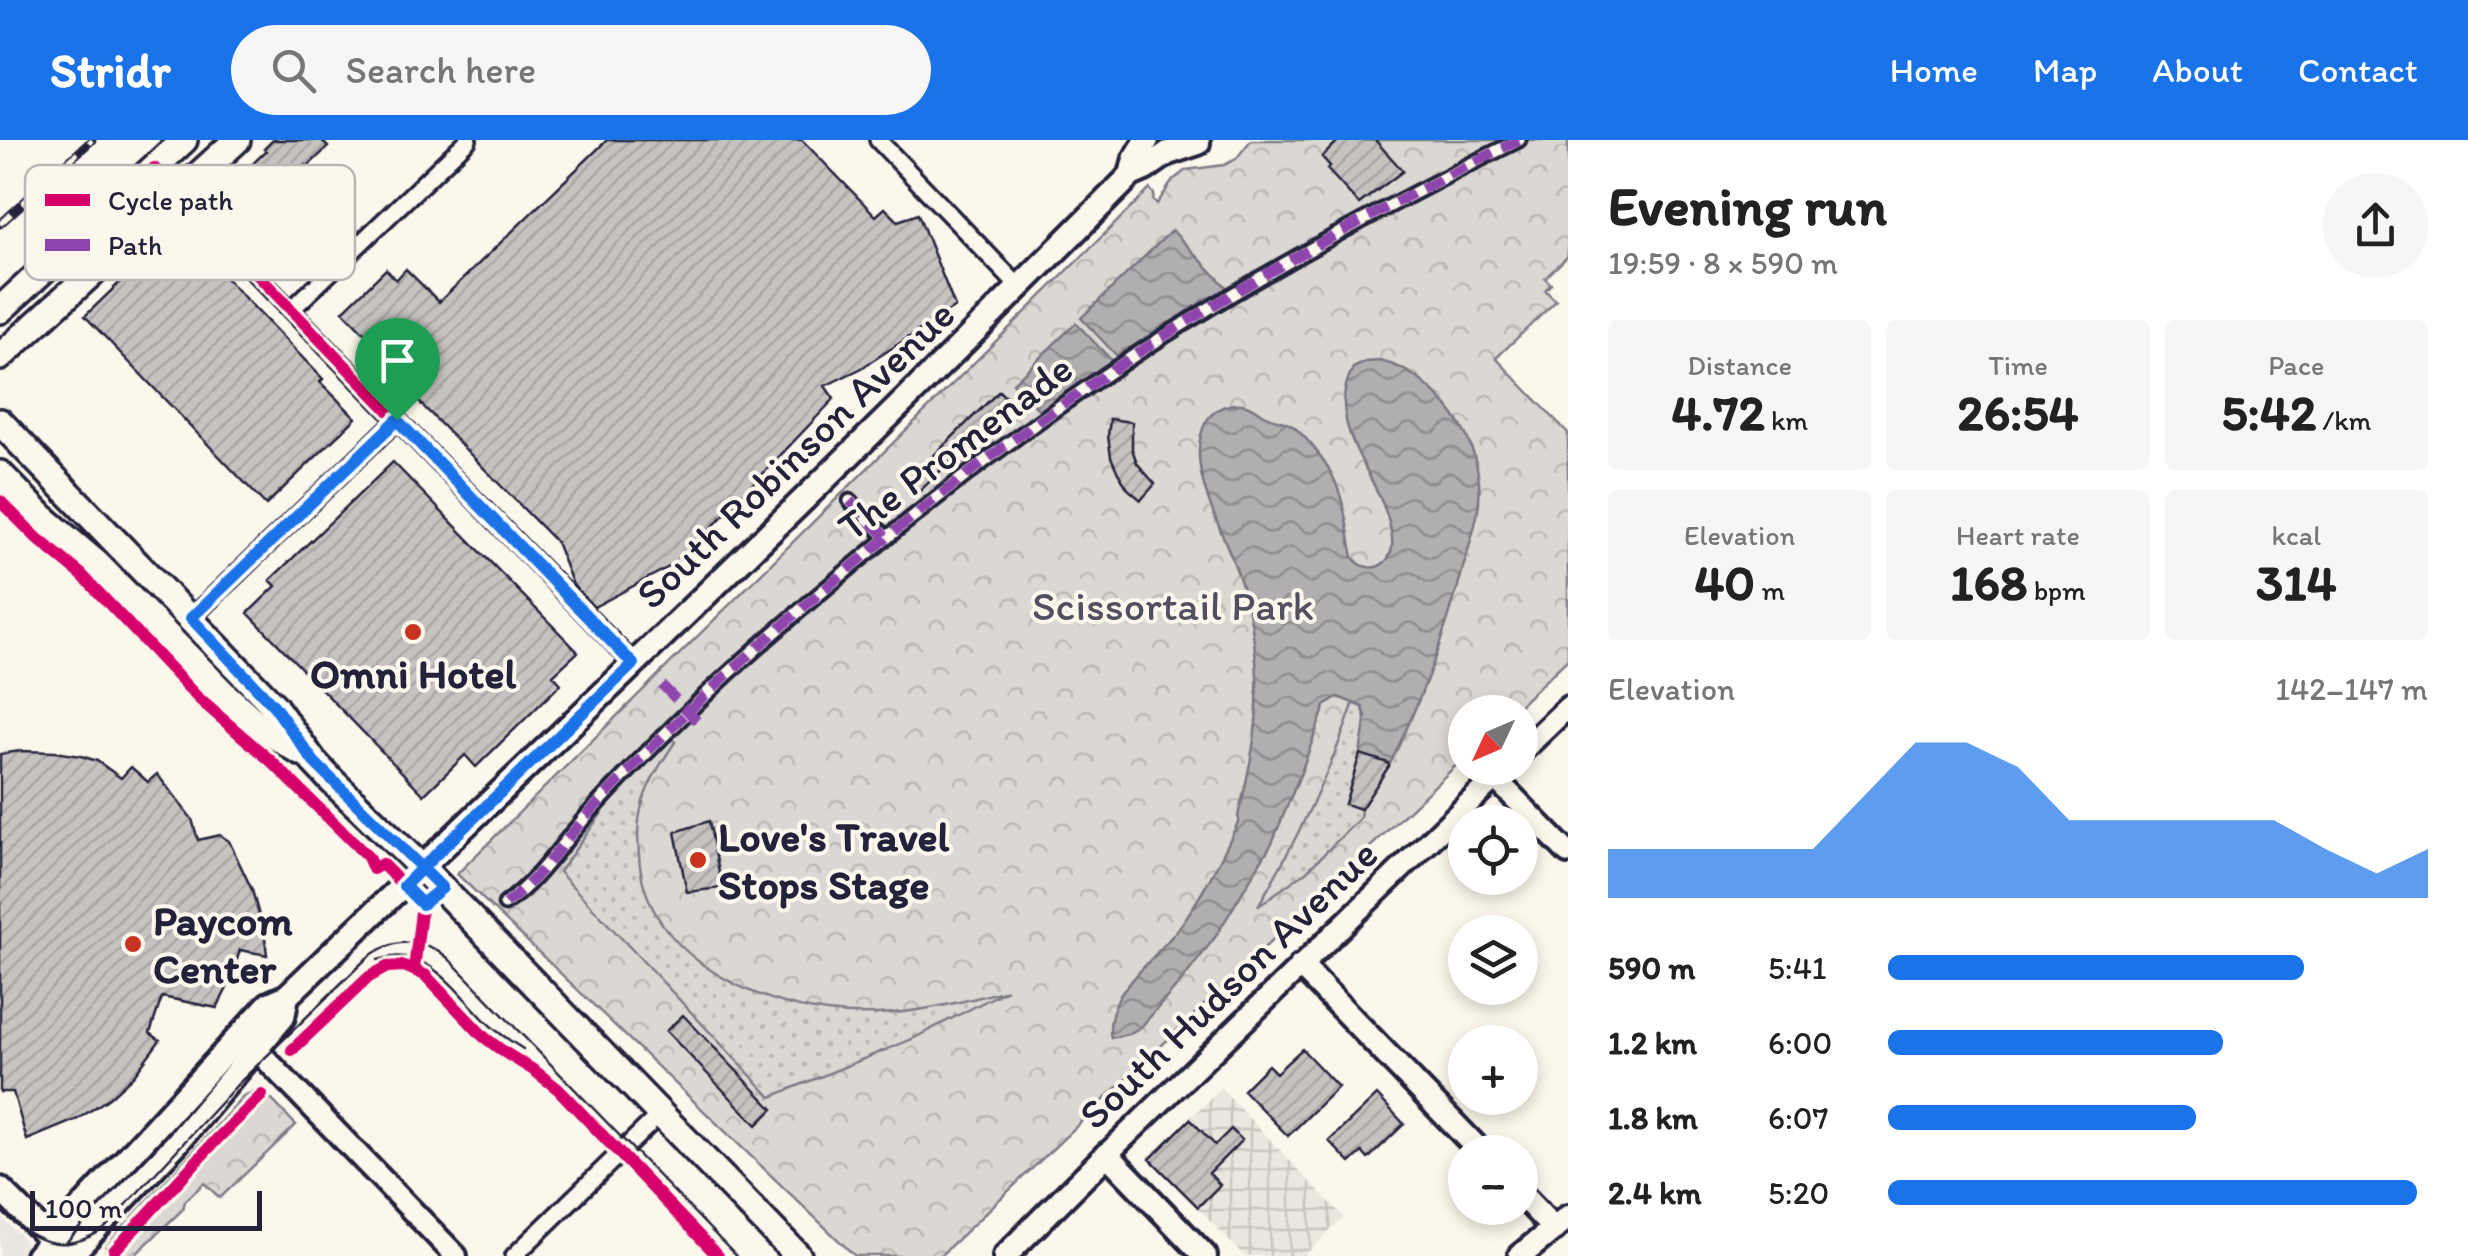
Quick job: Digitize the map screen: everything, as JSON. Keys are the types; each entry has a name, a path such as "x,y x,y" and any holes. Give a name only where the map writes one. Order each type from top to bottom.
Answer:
{"main road":[{"path":"157,165 184,140"},
{"path":"210,165 238,140"},
{"name":"South Robinson Avenue","path":"1131,175 1135,159 1147,140"},
{"name":"South Robinson Avenue","path":"278,1000 422,868 633,664 1131,175 1168,153 1201,141"},
{"path":"0,310 33,280"},
{"path":"0,358 85,280"},
{"path":"0,422 274,706 314,762 798,1256"},
{"path":"0,474 97,564 224,696 257,724 314,762"},
{"path":"1301,966 1465,1135"},
{"path":"63,1252 176,1144 283,1017 278,1000"},
{"path":"63,1252 278,1000"},
{"path":"1107,1154 1206,1256"},
{"name":"South Hudson Avenue","path":"1005,1256 1107,1154"},
{"path":"0,1190 63,1252"},
{"path":"1520,1256 1563,1230 1538,1208"}],"street":[{"path":"355,249 468,140"},
{"path":"878,140 1020,288"},
{"name":"The Promenade","path":"505,904 526,889 590,812 687,710 841,574 1040,420 1235,293 1394,203 1520,140"},
{"path":"262,280 633,664"},
{"path":"291,310 322,280"},
{"path":"191,618 397,420"},
{"path":"850,501 887,538"},
{"path":"1538,736 1568,707"},
{"name":"South Hudson Avenue","path":"1107,1154 1488,785"},
{"path":"1510,785 1568,854"},
{"path":"256,1048 456,1256"},
{"path":"514,1256 660,1113"}],"shaded area":[{"path":"1221,1089 1344,1217 1304,1256 1244,1256 1148,1157"},
{"path":"0,1216 22,1237 26,1244 23,1256 0,1256"}],"green space":[{"name":"Scissortail Park","path":"1251,140 1568,140 1568,256 1545,278 1551,284 1545,290 1556,301 1496,358 1568,433 1568,659 1530,695 1448,695 1448,773 940,1256 855,1256 457,874 1150,189 1157,204 1173,180 1186,170 1224,165 1236,159"},
{"path":"1354,702 1363,707 1365,730 1345,804 1361,809 1360,818 1307,871 1258,906 1311,806"},
{"path":"671,735 675,742 643,800 638,827 639,855 645,889 659,918 679,944 703,965 763,996 795,1006 850,1014 918,1010 1007,990 912,1039 771,1097 559,872 604,810"},
{"path":"254,1091 266,1094 296,1125 220,1198 204,1183 134,1256 106,1256 106,1247 116,1235 243,1097"}],"water":[{"path":"1172,230 1230,291 1119,358 1081,318"},
{"path":"1076,323 1115,364 1040,411 1013,383"},
{"path":"1379,361 1411,373 1446,404 1471,446 1479,482 1473,534 1422,692 1389,766 1360,754 1366,717 1363,707 1338,697 1325,706 1272,843 1216,936 1141,1027 1111,1038 1112,1016 1121,994 1178,929 1226,848 1239,820 1253,747 1257,682 1253,634 1239,578 1200,468 1201,436 1206,422 1218,409 1240,404 1294,427 1320,456 1336,484 1353,557 1365,567 1379,566 1392,549 1388,517 1358,454 1344,412 1345,390 1353,368"}],"building":[{"path":"273,140 321,140 328,147 309,165 252,165"},
{"path":"607,140 802,140 876,216 885,208 898,221 918,214 955,307 860,369 825,386 834,399 680,561 594,607 573,585 556,542 384,366 390,360 343,311 386,269 396,280 406,269 439,302"},
{"path":"1339,140 1375,140 1403,171 1359,204 1327,169 1330,166 1322,157"},
{"path":"122,280 227,280 356,418 266,505 85,316"},
{"path":"999,391 1010,402 917,494 906,483"},
{"path":"1110,419 1132,422 1132,449 1137,463 1155,484 1141,500 1128,489 1111,457"},
{"name":"Omni Hotel","path":"393,462 578,652 553,675 561,684 476,767 465,755 424,795 248,613 276,586 270,580"},
{"name":"Paycom Center","path":"20,751 81,756 97,761 121,778 131,767 148,782 157,774 192,819 198,840 220,835 229,841 252,890 267,955 240,950 217,1008 162,997 150,1033 160,1040 134,1075 78,1119 27,1140 13,1092 0,1092 0,754"},
{"path":"1360,754 1389,766 1361,809 1345,804"},
{"name":"Love's Travel Stops Stage","path":"709,821 722,888 687,892 675,832"},
{"path":"683,1015 773,1109 757,1125 666,1031"},
{"path":"1302,1049 1338,1087 1288,1136 1243,1090 1268,1065 1276,1073"},
{"path":"1377,1095 1404,1124 1368,1159 1362,1152 1350,1163 1329,1141"},
{"path":"1190,1119 1215,1145 1231,1129 1242,1140 1209,1173 1220,1185 1198,1207 1150,1159"}],"tram line":[{"path":"0,1210 24,1230 49,1242 75,1242 104,1229 236,1086 367,958 397,944 418,943 448,958 736,1256"},
{"path":"378,960 396,956 428,965 491,1026 523,1049"}],"railway":[{"path":"65,165 92,140"},
{"path":"0,224 25,201"}],"marked path":[{"path":"505,904 540,872 581,822 715,686 842,574 971,471 1105,375 1256,280 1519,140"},
{"path":"850,501 887,538"},
{"path":"662,685 699,723"}],"cycle path":[{"path":"262,280 633,663"},
{"path":"0,501 82,575 198,698 271,761 368,857 373,869 382,864 422,904 414,969"},
{"path":"292,1050 369,977 387,967 404,966 425,975 484,1037 558,1089 718,1256"},
{"path":"114,1251 262,1095"}],"place":[{"name":"Omni Hotel","path":"413,632"},
{"name":"Love's Travel Stops Stage","path":"698,860"},
{"name":"Paycom Center","path":"133,944"}],"route":[{"path":"397,420 191,618 274,706 332,782 422,868 404,886 422,904 442,888 422,868 633,664 397,420"}]}
